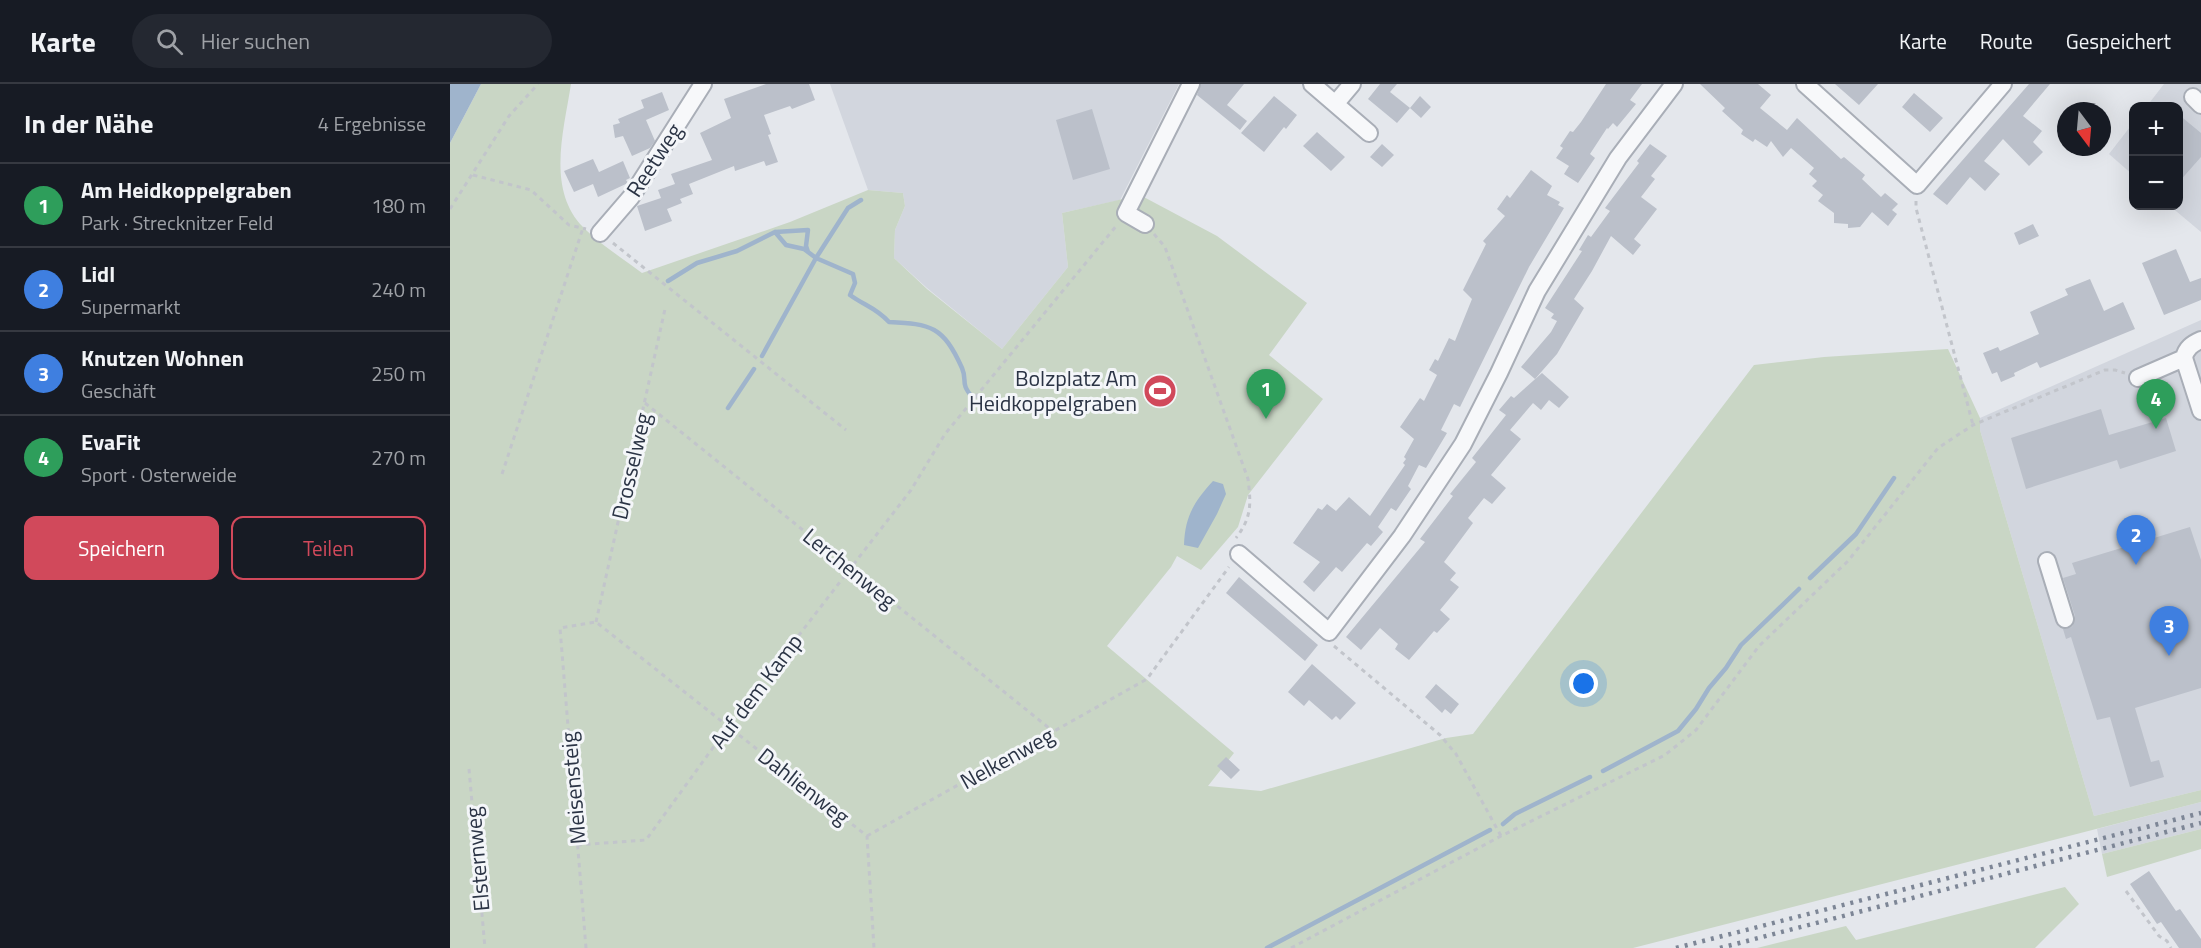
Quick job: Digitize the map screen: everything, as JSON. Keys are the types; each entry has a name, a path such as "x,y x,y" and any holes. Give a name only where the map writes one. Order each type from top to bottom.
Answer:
{"street":[{"name":"Reetweg","path":"600,233 632,197 703,84"},
{"path":"1145,224 1126,213 1191,84"},
{"path":"1312,84 1369,133"},
{"path":"1336,103 1352,84"},
{"path":"1239,554 1329,632 1402,536 1463,444 1537,291 1618,158 1674,84"},
{"path":"1805,84 1917,185 2003,84"},
{"path":"2201,340 2192,344 2184,358 2201,411"},
{"path":"2138,378 2184,358"},
{"path":"2047,561 2065,619"}],"path":[{"path":"450,209 509,116 538,84"},
{"path":"472,175 531,190 569,225 600,233 846,430"},
{"path":"1917,185 1916,208 1973,425"},
{"name":"Auf dem Kamp","path":"577,845 646,840 728,726 911,490 945,434 1126,213"},
{"path":"1145,224 1165,247 1248,479 1250,499 1247,524 1231,544 1239,554"},
{"path":"502,474 584,228"},
{"name":"Drosselweg","path":"596,622 664,309"},
{"path":"1291,948 1500,834 1665,755 1696,730 1759,646 1848,561 1938,448 1973,425 2104,370 2115,370 2138,378"},
{"name":"Lerchenweg","path":"645,404 1054,732"},
{"name":"Nelkenweg","path":"867,836 1147,679 1239,554"},
{"name":"Meisensteig","path":"586,948 560,628 596,622"},
{"name":"Dahlienweg","path":"596,622 867,836 874,948"},
{"path":"1329,632 1328,640 1440,735 1456,754 1500,834"},
{"name":"Elsternweg","path":"469,769 485,948"},
{"path":"2126,891 2159,936 2167,941 2171,948"}],"shaded area":[{"path":"830,84 1179,84 1120,200 1062,213 1068,267 1002,349 894,258 895,230 905,206 903,193 868,190"},
{"path":"2164,84 2201,84 2201,232 2175,210 2183,210 2183,102 2150,102"},
{"path":"2129,128 2129,172 2111,156 2111,151"},
{"path":"2201,320 2201,790 2094,816 1980,430 1980,418"},
{"path":"2201,802 2201,829 2102,854 2097,829"}],"green space":[{"path":"481,84 571,84 560,158 565,195 572,212 583,227 642,273 790,222 868,190 903,193 905,206 895,230 894,258 927,289 1002,349 1068,267 1062,213 1140,195 1217,236 1307,303 1269,355 1323,399 1248,495 1238,527 1201,570 1177,556 1171,567 1107,646 1234,753 1208,786 1261,791 1446,738 1473,734 1754,365 1824,357 1948,349 1980,418 1980,430 2094,816 2201,790 2201,802 1633,948 450,948 450,143"},
{"path":"2201,829 2201,849 2107,877 2102,854"},
{"path":"2065,887 2079,904 2035,948 1757,948 1846,926 1856,940"}],"water":[{"path":"450,84 481,84 450,143"},
{"path":"1213,481 1223,484 1226,494 1217,514 1198,548 1184,545 1186,526 1192,510"}],"building":[{"path":"766,84 809,84 815,100 792,109 790,106 764,115 771,134 768,135 778,162 766,166 764,161 735,171 734,166 689,184 693,194 680,199 682,203 667,209 672,221 645,231 637,206 661,198 658,190 675,184 671,174 712,160 700,133 731,118 724,99"},
{"path":"1201,84 1244,84 1227,105 1247,121 1240,130 1197,95"},
{"path":"1380,84 1397,84 1390,92 1410,108 1397,123 1368,99"},
{"path":"1606,84 1642,84 1630,100 1636,104 1617,127 1613,123 1607,128 1590,154 1595,158 1578,183 1564,174 1569,166 1556,158 1563,148 1560,146 1570,131 1573,132 1581,122"},
{"path":"1700,84 1758,84 1771,95 1760,108 1787,130 1797,118 1841,159 1844,157 1865,175 1862,179 1881,197 1885,193 1898,204 1892,210 1897,214 1888,226 1872,212 1860,227 1848,228 1848,224 1834,223 1834,213 1818,201 1823,195 1812,186 1817,181 1809,174 1814,168 1791,148 1783,157 1771,141 1767,147 1741,134 1743,130 1722,111 1725,108"},
{"path":"1835,84 1878,84 1859,105"},
{"path":"2029,84 2050,84 2023,116 2042,131 2033,142 2043,152 2029,166 2003,139 1984,161 2000,174 1985,191 1970,177 1947,205 1933,194"},
{"path":"662,92 669,110 646,120 655,141 650,148 632,156 623,136 615,138 613,125 620,123 618,119 644,108 641,100"},
{"path":"1914,93 1943,118 1930,132 1902,107"},
{"path":"1274,96 1297,115 1264,152 1241,133"},
{"path":"1420,96 1431,107 1421,118 1410,108"},
{"path":"1092,109 1110,169 1073,180 1056,120"},
{"path":"2183,118 2201,133 2201,157 2183,177"},
{"path":"1317,132 1345,157 1331,171 1303,146"},
{"path":"1382,144 1394,155 1382,167 1370,157"},
{"path":"1650,144 1667,156 1651,176 1655,179 1641,197 1657,209 1634,239 1641,245 1633,255 1611,236 1574,299 1584,308 1557,354 1535,379 1521,367 1551,332 1557,321 1551,318 1554,314 1545,308 1582,251 1579,250 1588,235 1591,237 1610,211 1605,208 1639,163 1637,161"},
{"path":"593,159 599,172 623,161 630,178 626,180 628,183 598,197 593,184 574,192 564,171"},
{"path":"1531,170 1552,186 1547,195 1560,202 1558,205 1564,208 1529,267 1460,407 1454,404 1441,430 1447,433 1426,468 1419,465 1408,486 1411,489 1396,511 1391,508 1378,527 1383,532 1371,546 1367,543 1342,572 1336,567 1314,592 1303,582 1320,562 1293,543 1318,508 1322,510 1327,504 1336,511 1349,497 1370,516 1405,465 1404,457 1414,439 1400,427 1420,398 1424,401 1437,375 1429,370 1435,359 1438,361 1449,338 1455,341 1472,299 1463,290 1486,244 1483,241 1505,216 1497,209 1507,195 1510,198"},
{"path":"2033,224 2039,236 2019,245 2014,233"},
{"path":"2176,249 2190,282 2201,278 2201,300 2164,315 2142,263"},
{"path":"2090,279 2104,311 2123,302 2135,329 2040,368 2037,362 2001,382 1997,372 1992,374 1983,353 1998,347 2000,351 2039,334 2030,312 2068,295 2065,289"},
{"path":"1542,373 1569,397 1559,408 1549,400 1541,410 1533,403 1510,430 1521,439 1491,475 1506,488 1492,504 1484,498 1468,518 1473,523 1444,562 1456,573 1450,580 1459,587 1440,610 1450,619 1437,633 1434,631 1409,660 1395,649 1398,644 1380,628 1361,650 1346,637 1425,542 1420,539 1453,496 1450,494 1476,462 1472,458 1506,415 1499,410 1511,396 1514,398"},
{"path":"2101,409 2109,435 2166,418 2176,451 2120,469 2117,460 2026,489 2011,438"},
{"path":"2190,527 2201,560 2201,688 2135,708 2151,762 2159,760 2164,777 2130,787 2110,717 2097,720 2071,637 2066,639 2063,629 2072,627 2075,616 2063,578 2076,574 2072,563"},
{"path":"1239,577 1318,645 1305,661 1226,593"},
{"path":"1312,664 1356,703 1340,720 1336,716 1332,720 1309,700 1304,706 1288,692"},
{"path":"1436,684 1459,704 1451,714 1445,709 1442,713 1425,697"},
{"path":"1226,757 1240,770 1231,779 1217,766"},
{"path":"2149,871 2176,911 2180,909 2201,939 2201,948 2179,948 2161,922 2157,924 2130,884"}],"waterway":[{"path":"762,356 816,258 848,208 861,200"},
{"path":"668,281 697,263 737,251 775,232 808,230 806,246 808,252"},
{"path":"775,232 786,245 804,249 816,258 853,274 855,283 850,295 889,322 926,326 942,336 955,354 964,373 966,389 973,398"},
{"path":"728,408 754,369"},
{"path":"1810,578 1856,534 1894,478"},
{"path":"1603,771 1678,731 1741,645 1799,589"},
{"path":"1503,824 1515,814 1590,777"},
{"path":"1267,948 1490,830"}],"railway":[{"path":"1676,948 2201,813"},
{"path":"1720,948 2201,823"}],"place":[{"name":"Bolzplatz Am Heidkoppelgraben","path":"1160,391"},
{"name":"Am Heidkoppelgraben","path":"1266,419"},
{"name":"EvaFit","path":"2156,429"},
{"name":"Lidl","path":"2136,565"},
{"name":"Knutzen Wohnen","path":"2169,656"}]}
